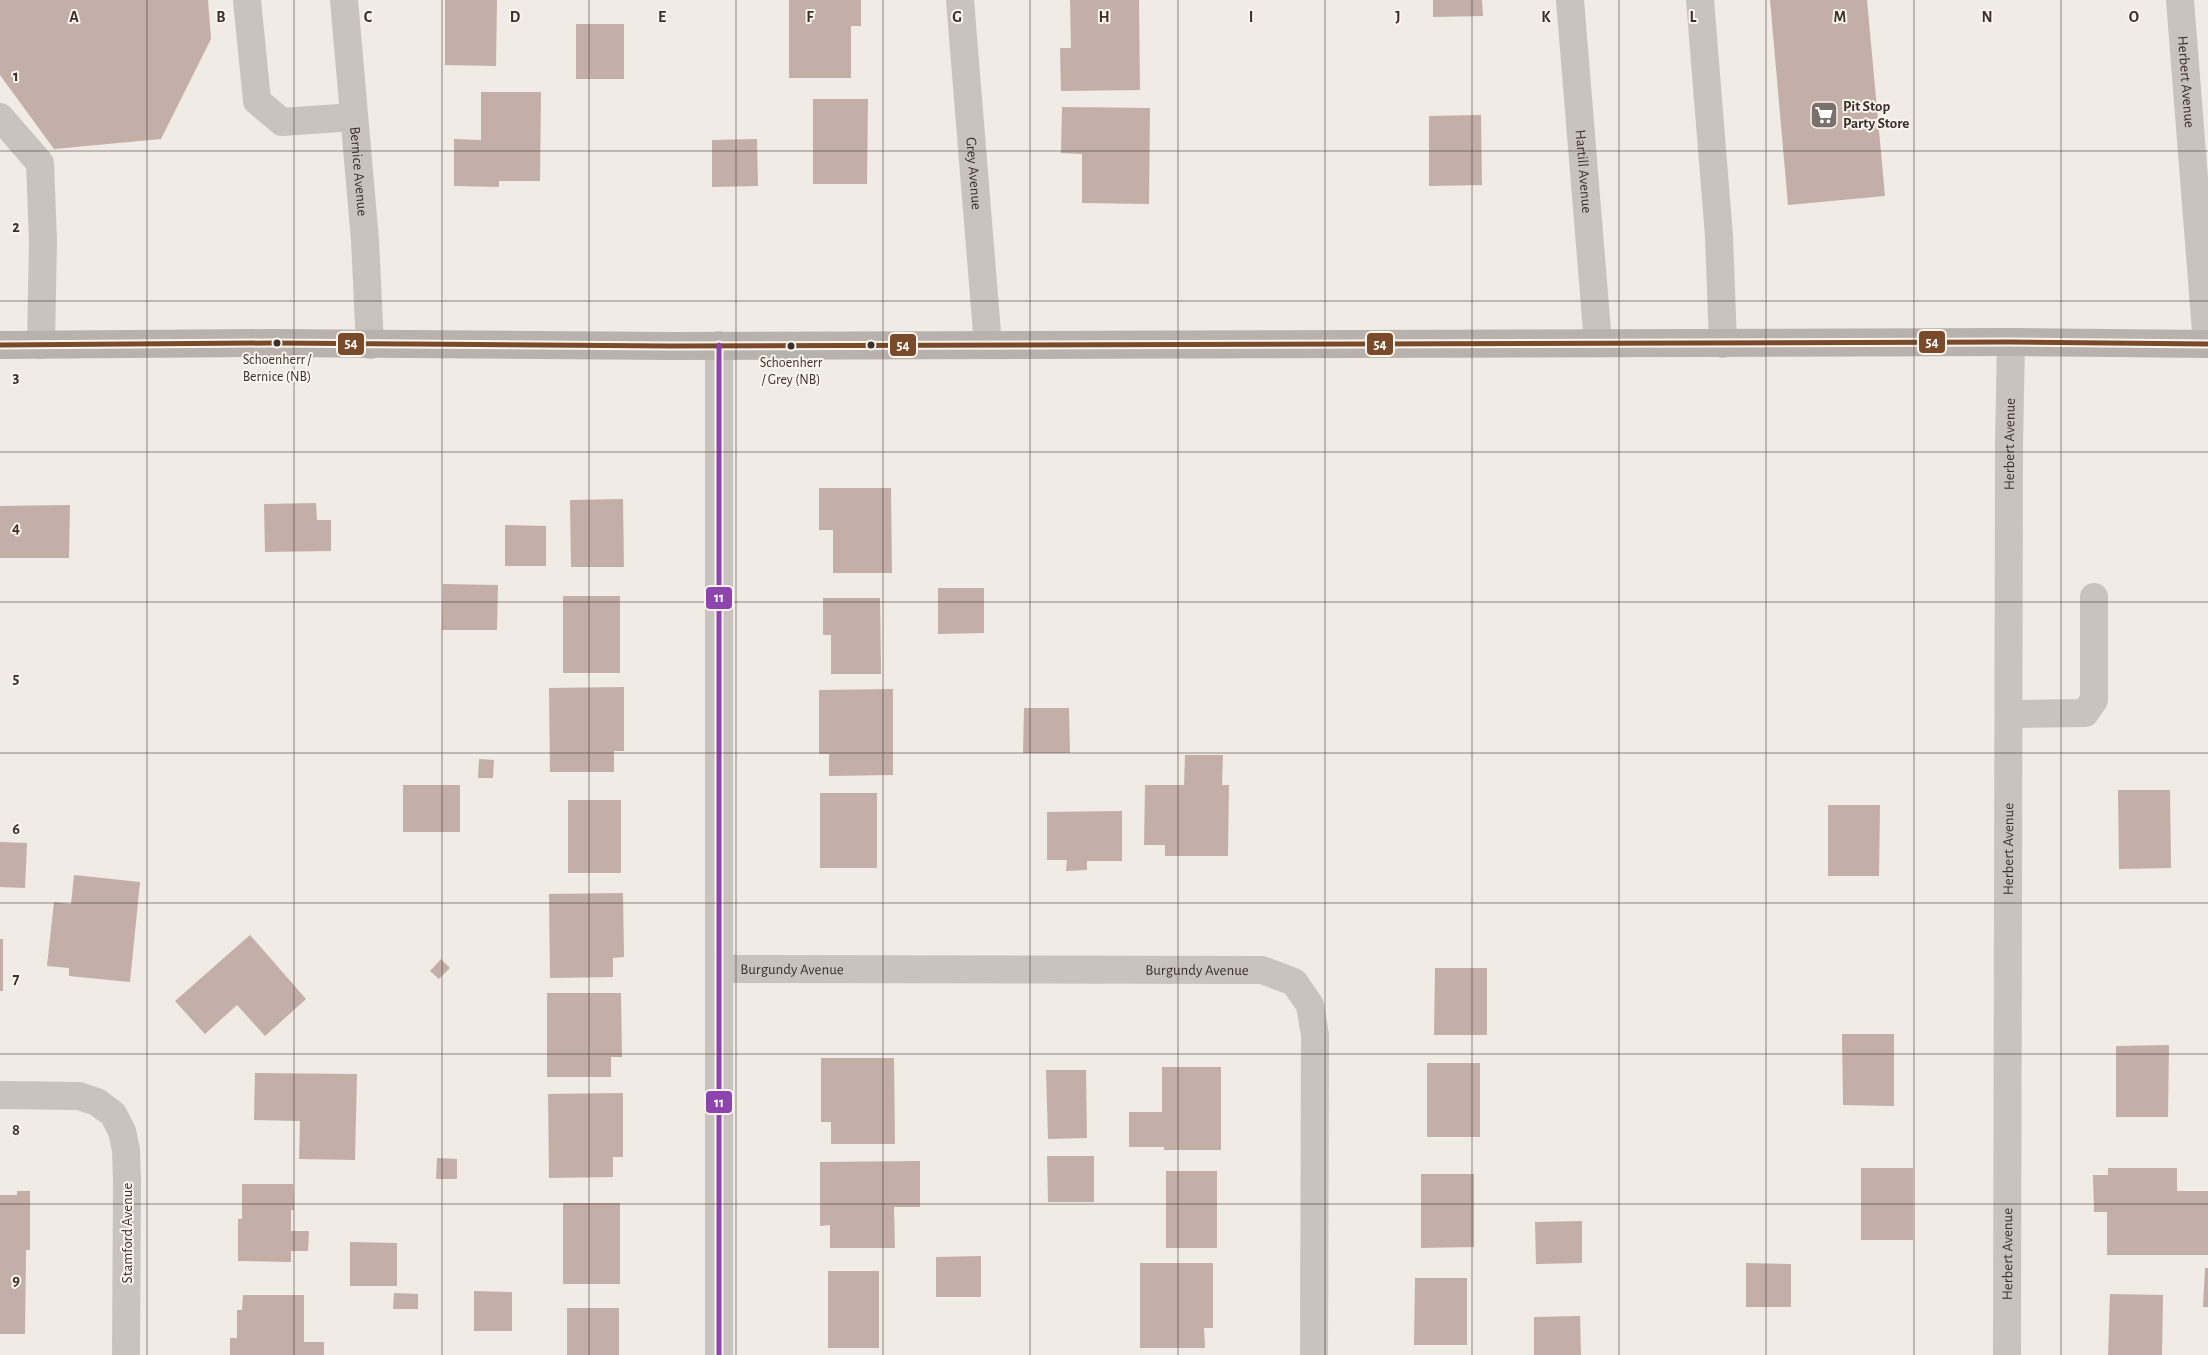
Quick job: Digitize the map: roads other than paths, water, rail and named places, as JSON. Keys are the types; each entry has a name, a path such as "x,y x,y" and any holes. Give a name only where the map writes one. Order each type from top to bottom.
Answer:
{"main road":[{"path":"0,345 1723,344 2011,342 2207,344"}],"street":[{"path":"247,0 257,101 282,122 354,116"},
{"name":"Bernice Avenue","path":"344,0 365,240 370,345"},
{"name":"Grey Avenue","path":"960,0 988,345"},
{"name":"Hartill Avenue","path":"1570,0 1598,343"},
{"path":"1700,0 1719,236 1723,344"},
{"name":"Herbert Avenue","path":"2180,0 2207,344"},
{"path":"0,117 40,163 43,241 41,345"},
{"name":"Herbert Avenue","path":"2007,1355 2009,444 2011,342"},
{"path":"719,345 720,1355"},
{"path":"2009,714 2085,713 2094,700 2094,597"},
{"name":"Burgundy Avenue","path":"721,969 1262,970 1294,982 1310,1005 1315,1036 1314,1355"},
{"name":"Stamford Avenue","path":"0,1095 79,1096 97,1102 113,1114 122,1131 126,1150 126,1355"}],"place":[{"name":"Pit Stop Party Store","path":"1824,115"},
{"name":"Schoenherr / Bernice (NB)","path":"277,343"},
{"name":"Schoenherr / Grey (NB)","path":"791,346"}]}
